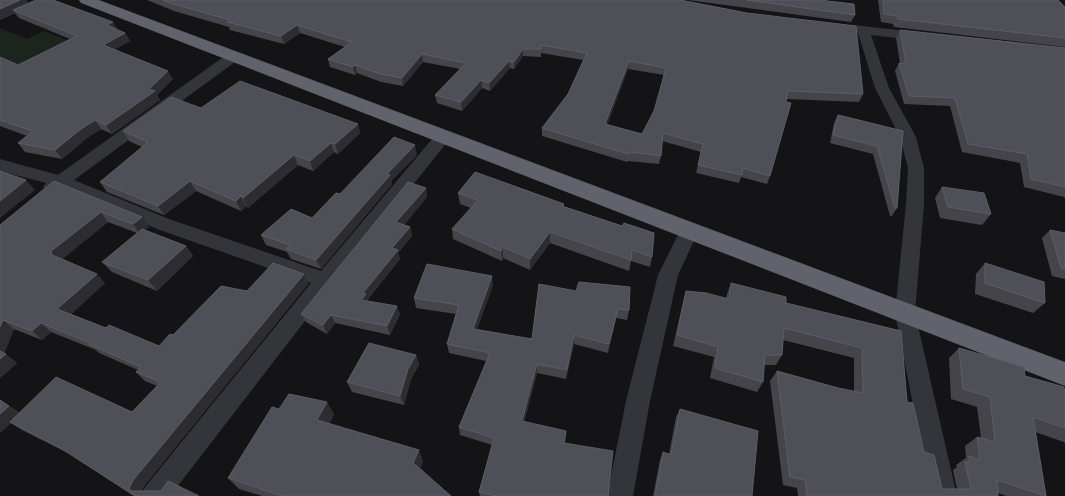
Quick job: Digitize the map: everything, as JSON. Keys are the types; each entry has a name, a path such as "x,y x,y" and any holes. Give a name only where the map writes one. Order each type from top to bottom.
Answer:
{"highway":[{"path":"86,0 1065,374"}],"street":[{"path":"842,27 936,38"},
{"path":"863,30 882,88 908,137 916,168 915,204 905,313 944,496"},
{"path":"42,196 60,181 234,56"},
{"path":"154,496 325,280 444,136"},
{"path":"0,165 60,181 163,224 325,280"},
{"path":"620,496 638,401 668,275 690,230"}],"shaded area":[{"path":"0,28 27,39 44,31 74,43 24,68 0,57"}],"building":[{"path":"0,0 20,0 0,9"},
{"path":"36,0 53,0 113,22 107,25 125,33 103,45 168,71 149,89 155,91 106,125 95,120 55,150 18,143 33,131 0,120 0,57 18,65 77,36 13,10"},
{"path":"162,0 680,0 747,13 856,26 863,94 788,91 786,102 791,103 770,176 743,168 742,175 698,165 703,144 663,133 661,156 629,152 628,154 542,128 568,94 587,53 541,45 541,49 523,49 514,62 509,61 489,83 481,80 461,102 435,95 466,63 422,54 402,78 380,74 355,65 353,67 328,59 352,42 297,25 281,36 227,22 230,20","holes":["629,61 666,68 654,111 642,134 605,124"]},
{"path":"747,0 826,0 854,4 855,15"},
{"path":"883,0 1058,0 1065,7 1065,38 898,19 897,16 884,14"},
{"path":"900,30 1065,48 1065,187 1031,179 1027,154 968,144 955,98 909,96 899,63 906,64"},
{"path":"240,81 358,124 335,144 331,143 310,161 294,155 243,198 241,196 236,201 190,181 158,206 100,182 148,142 123,131 171,97 201,108"},
{"path":"838,115 903,131 897,208 895,208 877,146 833,135"},
{"path":"394,137 415,145 387,174 390,175 316,260 286,249 290,245 261,235 291,209 312,218 336,193 340,194"},
{"path":"0,171 26,180 0,201"},
{"path":"475,172 564,204 562,206 622,226 624,223 654,233 652,257 632,250 631,260 550,232 530,259 503,247 501,251 452,229 478,200 458,193"},
{"path":"54,181 142,217 133,224 101,212 50,252 52,253 50,254 97,274 57,309 106,328 109,325 159,346 170,334 173,335 221,286 247,291 273,263 304,274 134,479 129,488 131,491 161,491 168,481 199,496 135,496 62,449 10,422 56,377 132,412 161,382 136,372 141,367 89,344 90,343 41,323 32,331 3,320 0,327 0,225"},
{"path":"408,182 426,188 396,222 410,227 392,248 398,250 363,293 366,294 361,300 397,306 387,326 331,315 323,325 301,314"},
{"path":"942,187 984,193 991,214 948,207"},
{"path":"142,229 186,246 148,280 102,262"},
{"path":"1050,230 1065,233 1065,269 1061,268"},
{"path":"985,263 1044,282 1045,303 985,283"},
{"path":"427,264 492,276 473,329 532,339 539,284 576,291 579,282 630,287 629,310 618,309 609,344 574,335 567,370 537,364 522,421 566,431 564,443 613,451 608,496 497,496 479,492 494,438 459,427 490,353 447,344 459,305 414,298"},
{"path":"731,283 786,297 786,303 901,331 907,402 913,403 924,452 934,455 942,489 971,489 965,462 969,463 969,456 980,460 977,437 995,442 990,397 963,389 959,348 1024,367 1025,376 1064,387 1065,428 1033,417 1046,496 997,480 998,496 807,496 805,480 790,477 777,371 838,388 863,393 862,348 784,328 782,355 765,355 763,382 715,368 718,347 677,335 686,291 706,293 729,299"},
{"path":"369,343 416,355 408,369 400,396 347,382"},
{"path":"0,351 6,354 0,359"},
{"path":"289,394 327,402 317,420 419,450 413,463 451,496 282,496 228,478 272,407 279,409"},
{"path":"0,400 9,406 0,414"},
{"path":"680,409 758,431 752,496 655,496 663,452 671,455"}]}
